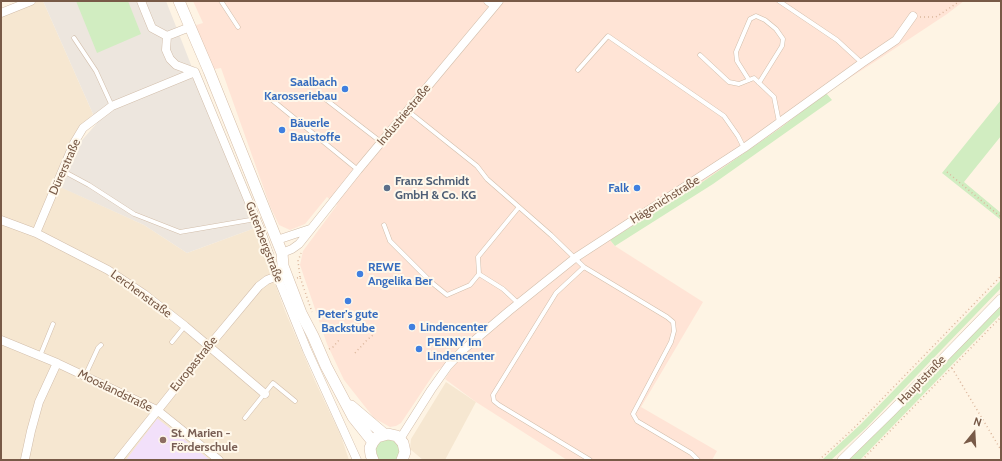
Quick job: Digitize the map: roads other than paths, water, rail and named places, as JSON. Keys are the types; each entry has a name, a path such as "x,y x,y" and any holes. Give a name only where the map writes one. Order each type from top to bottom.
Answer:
{"main road":[{"path":"179,1 282,253 288,261 307,310 313,336 326,366 353,417 373,442"},
{"path":"346,402 384,434"},
{"path":"373,460 370,448 377,437 384,434 393,434 400,440 403,443 403,456 413,460"}],"street":[{"path":"1,13 31,1"},
{"path":"141,1 152,28 167,36 190,27"},
{"name":"Industriestraße","path":"282,253 299,244 358,170 408,111 494,2"},
{"name":"Hägenichstraße","path":"400,440 435,383 448,366 463,350 518,303 575,258 744,148 896,40 912,16"},
{"path":"167,36 166,50 170,59 176,65 195,72"},
{"name":"Dürerstraße","path":"36,233 74,143 83,128 112,106 195,72"},
{"name":"Gutenbergstraße","path":"195,72 256,219 307,350 357,460"},
{"name":"Lerchenstraße","path":"1,220 36,233 108,270 144,294 185,326 265,394"},
{"path":"277,240 310,230"},
{"name":"Europastraße","path":"118,460 156,410 259,286 267,280 277,276"},
{"name":"Hauptstraße","path":"842,460 1001,299"},
{"name":"Mooslandstraße","path":"1,340 57,363 156,410 219,460"},
{"path":"25,460 30,431 40,402 57,363"}],"lane":[{"path":"221,1 238,27"},
{"path":"779,1 837,40 862,63"},
{"path":"749,80 738,61 736,52 750,19 756,16 765,20 776,29 783,39 782,46 759,83"},
{"path":"578,70 608,36 724,116 738,136 744,148"},
{"path":"74,38 96,71 112,106"},
{"path":"700,55 729,82 739,84 754,78 774,97 780,123"},
{"path":"266,95 358,170"},
{"path":"324,98 381,143"},
{"path":"408,111 477,166 487,179 519,206 584,267 673,322 674,331 671,342 633,414 637,422 691,453 698,460"},
{"path":"63,170 134,214 180,232 256,219"},
{"path":"384,225 390,241 431,282 447,295 470,285 479,274 478,257 519,206"},
{"path":"584,267 556,293 493,395 494,401 499,405 590,460"},
{"path":"479,274 503,289 518,303"},
{"path":"40,356 53,324"},
{"path":"172,342 185,326"},
{"path":"84,376 98,348 101,346"},
{"path":"245,418 273,383 295,401"}],"place":[{"name":"Saalbach Karosseriebau","path":"345,89"},
{"name":"Bäuerle Baustoffe","path":"282,130"},
{"name":"Franz Schmidt GmbH & Co. KG","path":"387,188"},
{"name":"Falk","path":"637,188"},
{"name":"REWE Angelika Ber","path":"360,274"},
{"name":"Peter's gute Backstube","path":"348,301"},
{"name":"Lindencenter","path":"412,327"},
{"name":"PENNY Im Lindencenter","path":"419,349"},
{"name":"St. Marien - Förderschule","path":"163,440"}]}
